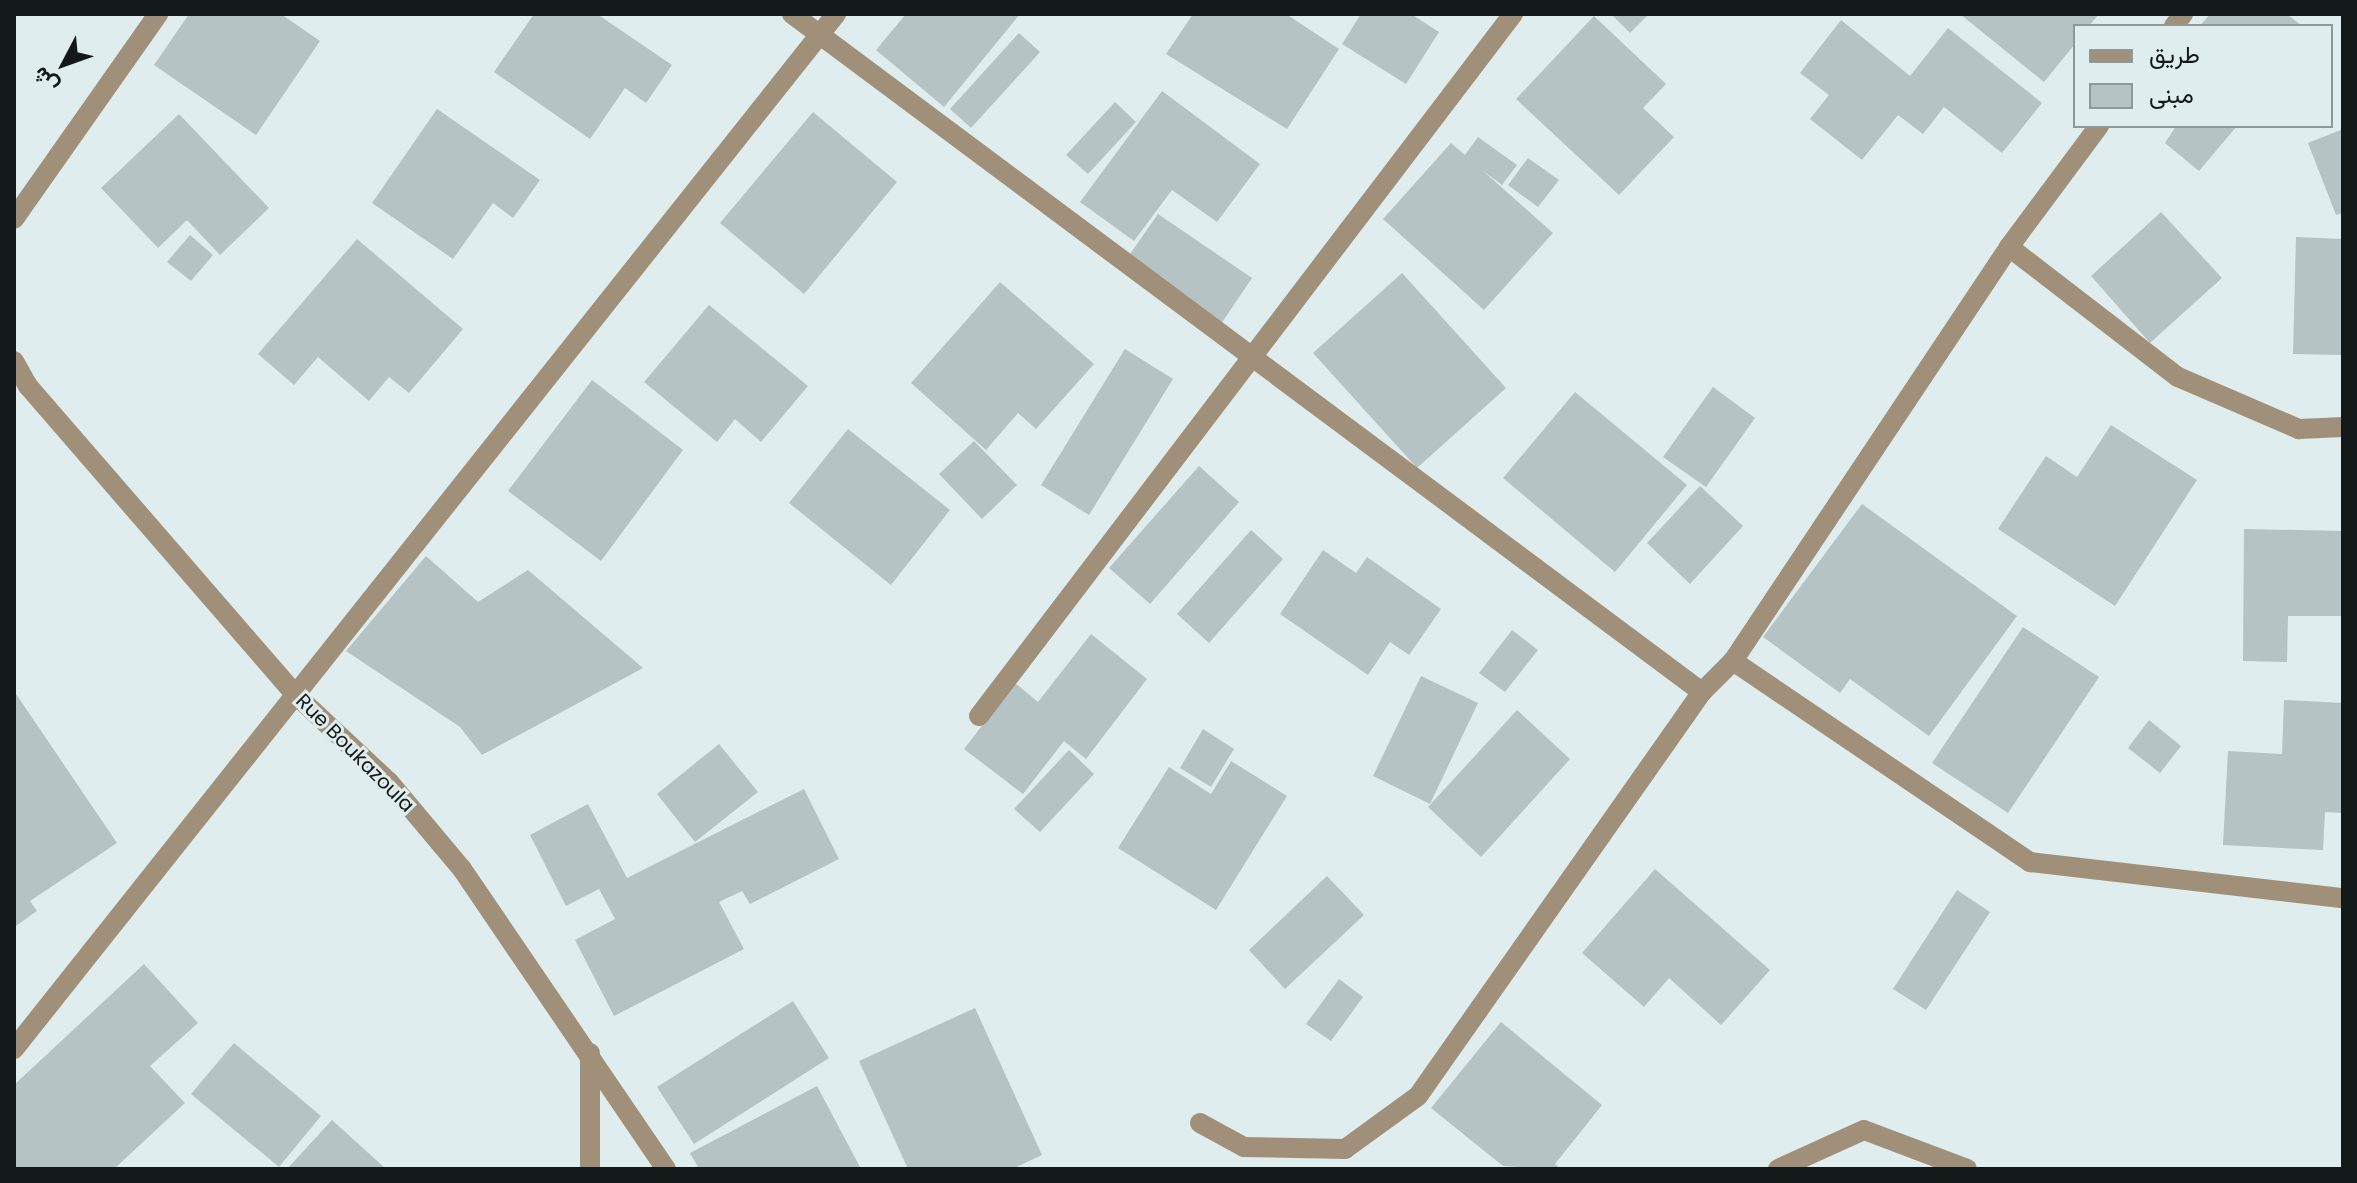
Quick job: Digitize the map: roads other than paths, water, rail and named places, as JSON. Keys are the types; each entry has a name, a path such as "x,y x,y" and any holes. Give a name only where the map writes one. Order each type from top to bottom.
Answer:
{"street":[{"path":"14,219 158,14"},
{"path":"792,14 1702,692"},
{"path":"14,1049 836,14"},
{"path":"979,716 1513,14"},
{"path":"1200,1123 1244,1147 1345,1149 1418,1096 1702,692 1733,661 2009,247 2098,128"},
{"path":"2009,247 2178,377 2299,429 2343,427"},
{"name":"Rue Boukazoula","path":"14,361 28,386 297,696 389,782 462,869 590,1052 666,1169"},
{"path":"1733,661 2030,862 2343,898"},
{"path":"590,1052 590,1169"},
{"path":"1778,1169 1864,1130 1967,1169"}]}
